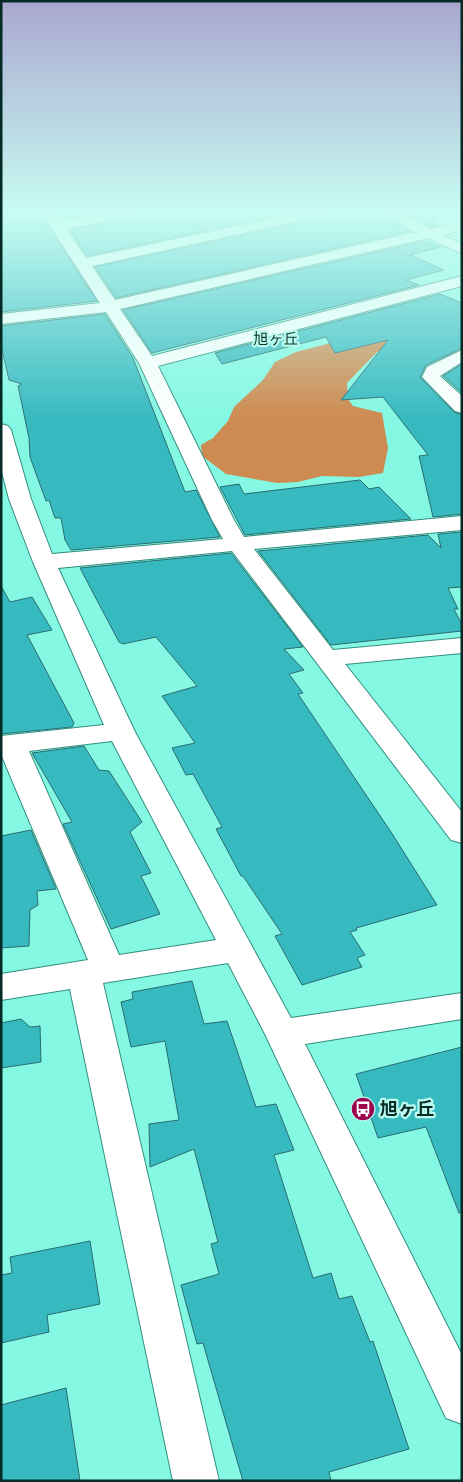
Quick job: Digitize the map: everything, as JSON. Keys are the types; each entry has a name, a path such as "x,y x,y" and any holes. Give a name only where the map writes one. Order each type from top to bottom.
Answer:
{"street":[{"path":"94,281 148,363 223,520 238,544 327,658 452,805 462,833"},
{"path":"1,319 112,306 220,281"},
{"path":"148,363 461,281"},
{"path":"462,355 433,372 431,377 462,407"},
{"path":"1,430 10,500 44,562 121,732 282,1032 456,1376"},
{"path":"44,562 462,524"},
{"path":"327,658 462,645"},
{"path":"121,732 6,744 96,973 196,1481"},
{"path":"1,987 238,949"},
{"path":"282,1032 462,1006"}],"shaded area":[{"path":"399,308 399,345 377,352 347,383 348,399 353,406 382,413 388,448 383,473 359,477 322,476 298,482 277,483 226,474 202,456 201,445 213,438 228,421 234,407 263,380 275,362 296,352 354,337 379,317 382,309"}],"building":[{"path":"1,281 84,281 97,301 1,312"},
{"path":"105,281 190,281 116,298"},
{"path":"249,281 409,281 419,285 152,353 123,310"},
{"path":"440,294 462,303 462,348 426,365 420,377 454,412 462,415 462,514 433,517 419,456 428,455 383,397 341,400 388,340 335,353 326,337 222,364 215,353"},
{"path":"105,314 133,358 185,492 196,490 220,537 71,550 65,540 61,518 55,518 49,500 46,501 30,457 29,438 18,386 22,384 9,380 1,345 1,326"},
{"path":"462,364 462,393 443,376"},
{"path":"360,480 369,489 379,487 411,519 245,535 220,487 239,484 244,494"},
{"path":"462,532 462,587 448,588 458,609 454,609 462,625 462,631 331,645 258,551 428,535 441,548 438,534"},
{"path":"231,553 303,647 284,649 304,670 289,674 303,693 298,694 391,832 437,905 356,928 357,930 350,932 365,955 357,958 362,967 302,985 275,936 282,934 243,876 241,876 216,829 222,827 193,774 186,775 172,748 195,743 162,696 197,686 156,637 123,644 119,642 80,568"},
{"path":"1,586 10,602 32,597 52,630 27,635 74,723 72,727 1,734"},
{"path":"84,746 99,770 109,771 142,822 130,832 151,873 141,876 160,914 111,929 63,824 72,822 32,753"},
{"path":"31,830 56,889 37,891 38,905 30,910 29,946 1,948 1,836"},
{"path":"192,981 204,1024 227,1021 256,1107 276,1104 294,1150 274,1155 313,1278 331,1273 339,1299 352,1296 370,1342 373,1341 409,1449 329,1472 331,1481 243,1481 203,1343 197,1344 181,1285 219,1274 211,1244 218,1242 194,1149 150,1167 149,1124 179,1120 165,1041 131,1047 121,1002 133,999 132,992"},
{"path":"21,1019 30,1027 40,1026 41,1062 1,1068 1,1023"},
{"path":"462,1047 462,1213 459,1213 426,1127 378,1138 356,1074"},
{"path":"90,1241 100,1304 47,1315 49,1332 1,1343 1,1275 12,1273 10,1257"},
{"path":"66,1388 80,1481 1,1481 1,1405"}],"place":[{"name":"旭ヶ丘","path":"363,1109"}],"district":[{"name":"旭ヶ丘","path":"276,339"}]}
